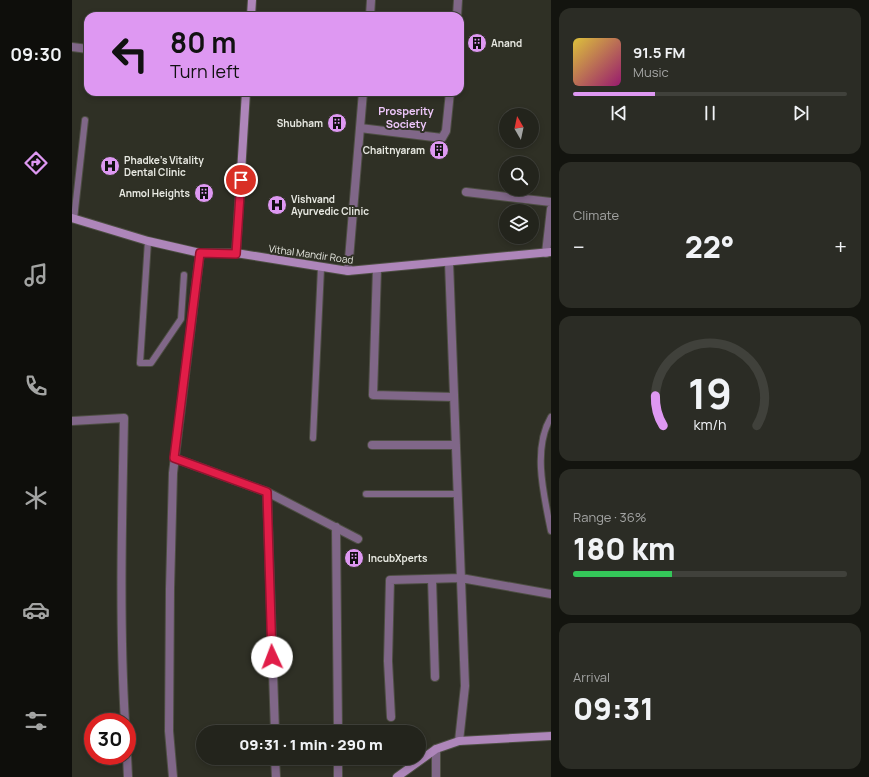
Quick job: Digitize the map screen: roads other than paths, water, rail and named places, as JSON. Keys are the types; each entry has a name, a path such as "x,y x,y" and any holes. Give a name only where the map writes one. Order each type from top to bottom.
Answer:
{"street":[{"path":"251,12 252,0"},
{"path":"370,12 371,0"},
{"path":"456,12 458,0"},
{"path":"72,47 84,48"},
{"path":"236,254 246,96"},
{"path":"348,271 363,96"},
{"path":"360,128 442,138 446,132 450,96"},
{"path":"466,192 551,202"},
{"path":"549,252 551,209"},
{"name":"Vithal Mandir Road","path":"73,218 148,241 200,253 236,254 348,271 549,252"},
{"path":"173,777 169,731 170,589 174,458 200,253"},
{"path":"449,262 465,686 459,741"},
{"path":"377,269 373,395 454,397"},
{"path":"72,421 124,418 121,562 124,713"},
{"path":"372,445 456,445"},
{"path":"174,458 267,492 358,539"},
{"path":"267,492 274,725"},
{"path":"336,527 338,725"},
{"path":"391,717 388,661 390,580 461,578 551,594"},
{"path":"432,579 434,677"},
{"path":"397,777 436,749 459,741 551,736"},
{"path":"436,749 436,777"},
{"path":"127,765 128,777"},
{"path":"275,765 276,777"},
{"path":"338,765 338,777"}],"lane":[{"path":"73,218 85,120"},
{"path":"148,241 140,363 151,363 181,319 184,275"},
{"path":"314,438 321,268"},
{"path":"551,417 541,441 542,486 551,531"},
{"path":"366,494 458,494"}],"place":[{"name":"Anand","path":"477,43"},
{"name":"Shubham","path":"337,123"},
{"name":"Chaitnyaram","path":"439,150"},
{"name":"Phadke's Vitality Dental Clinic","path":"110,166"},
{"name":"Anmol Heights","path":"204,193"},
{"name":"Vishvand Ayurvedic Clinic","path":"277,205"},
{"name":"IncubXperts","path":"354,558"}],"district":[{"name":"Prosperity Society","path":"406,116"}]}
